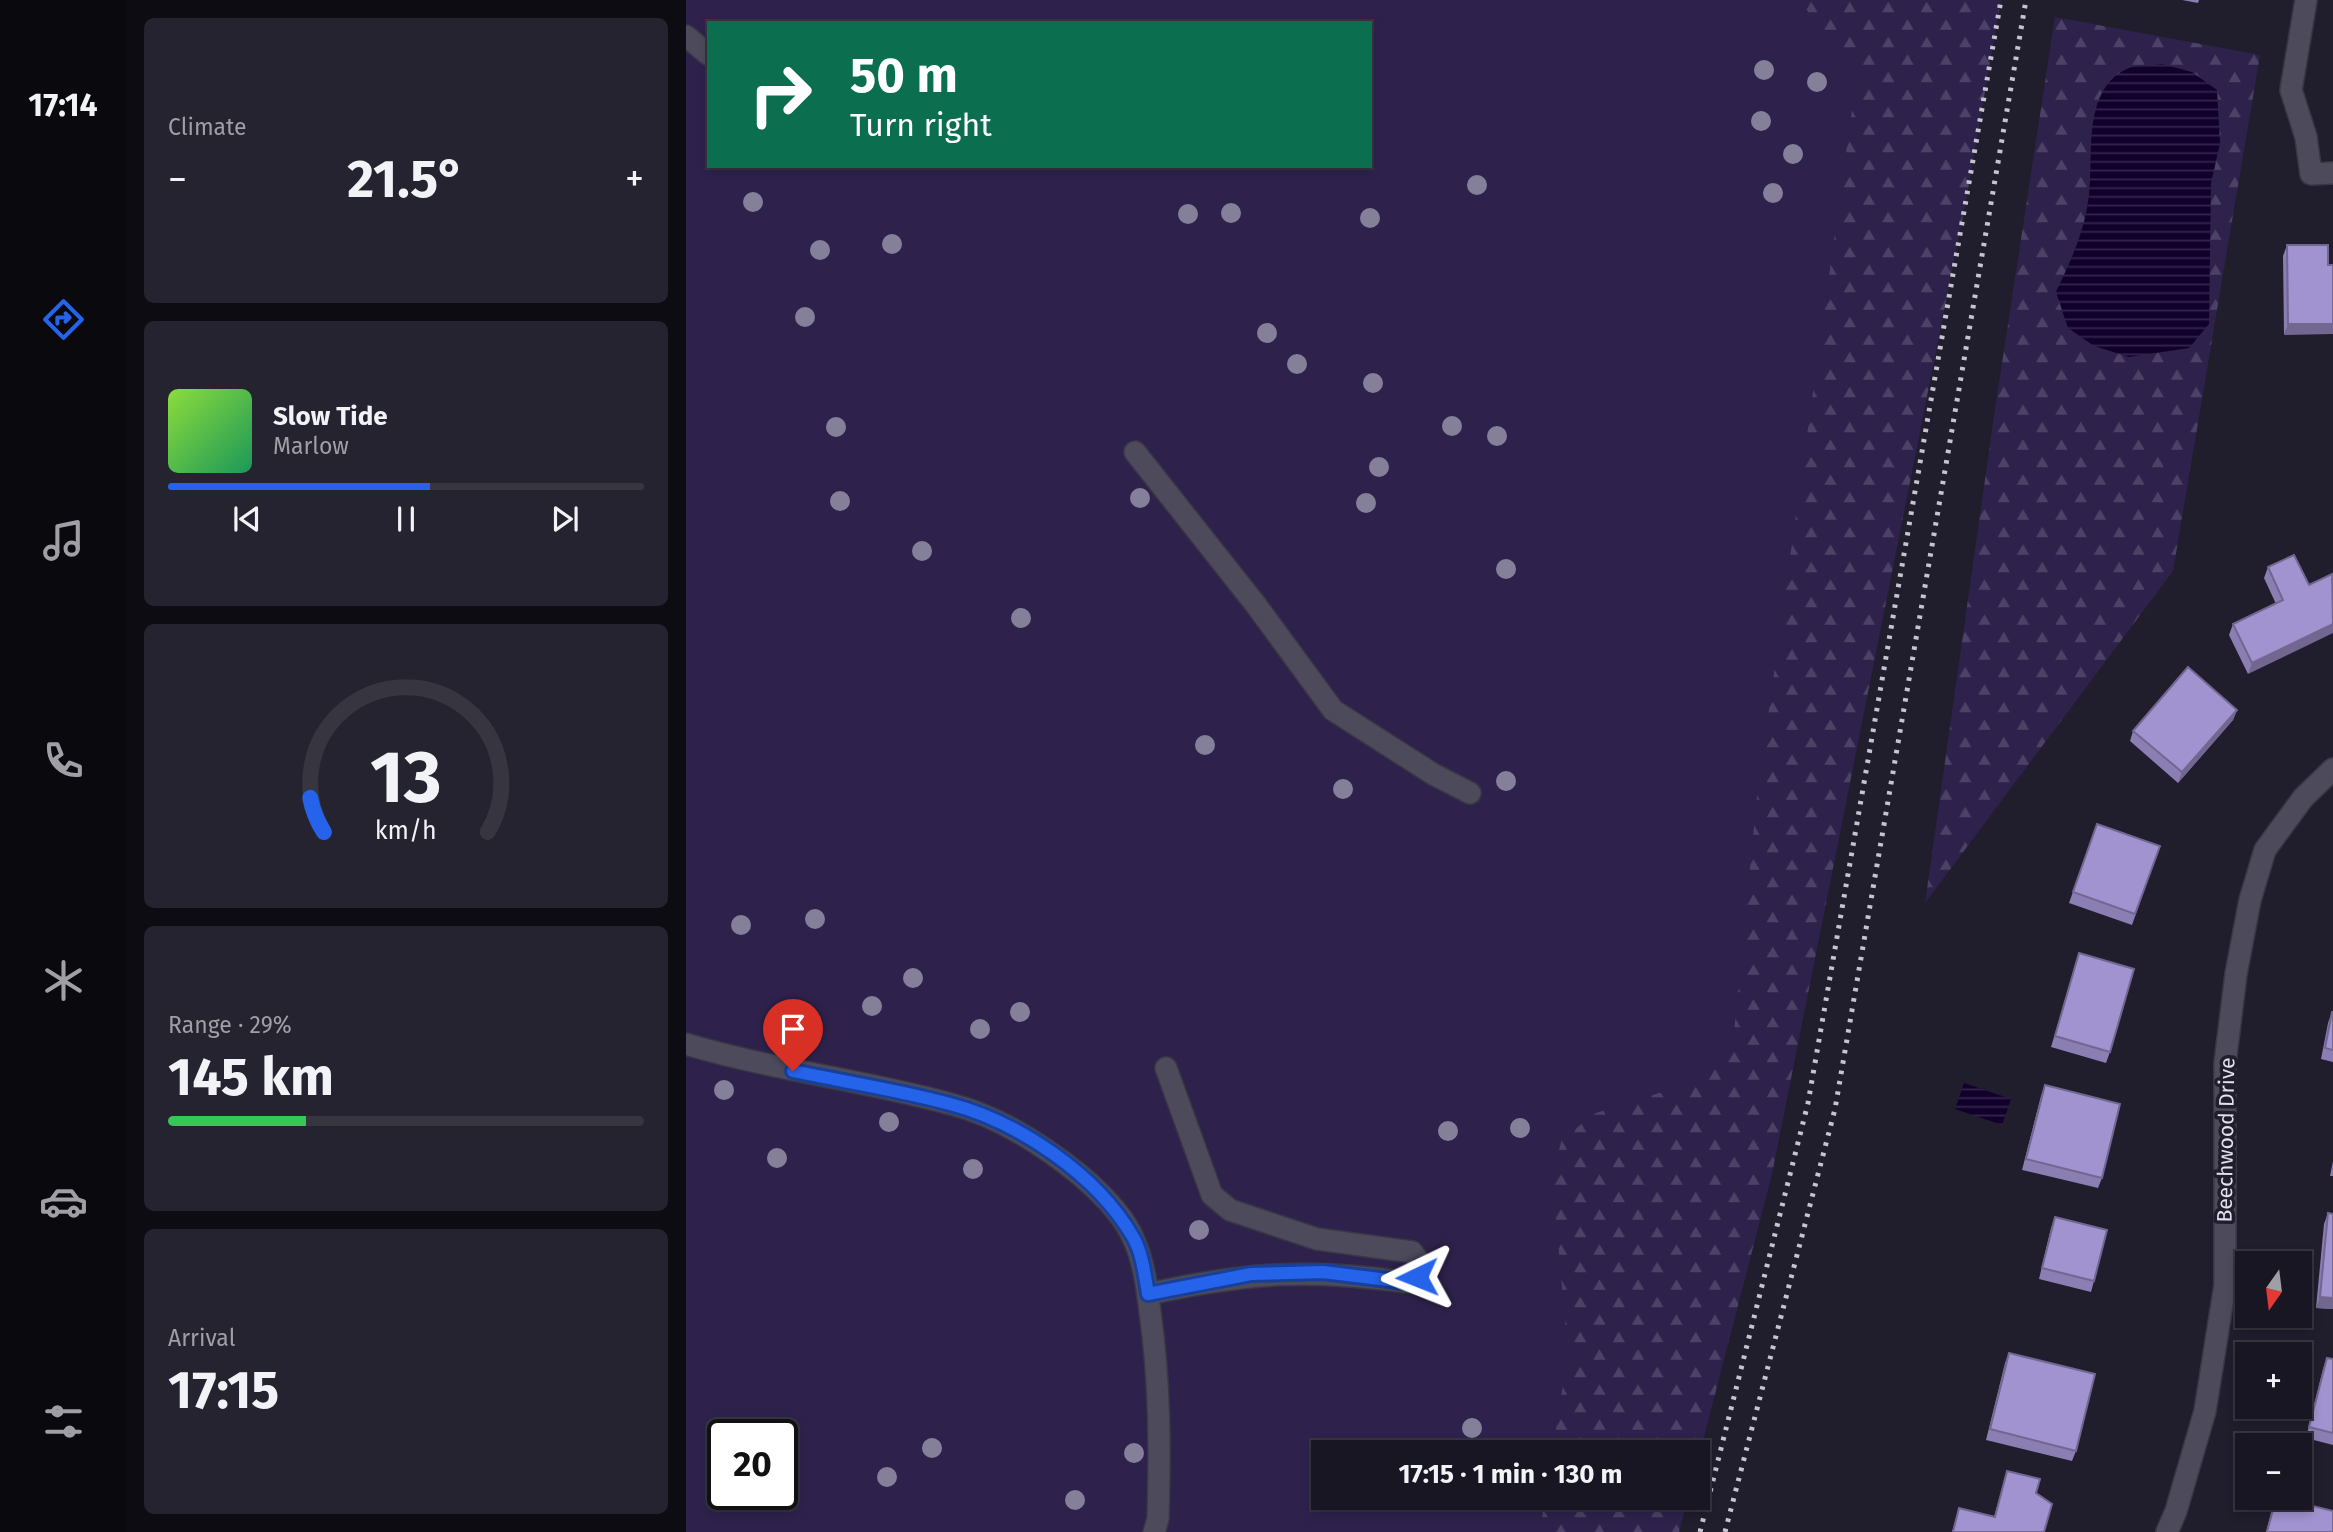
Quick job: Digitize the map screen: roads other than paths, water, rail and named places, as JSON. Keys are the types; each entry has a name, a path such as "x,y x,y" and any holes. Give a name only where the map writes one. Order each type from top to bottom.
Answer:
{"street":[{"path":"2306,0 2291,90 2306,137 2311,174 2333,173"},
{"path":"686,36 707,53"},
{"path":"1135,452 1256,605 1334,710 1423,768 1470,793"},
{"name":"Beechwood Drive","path":"2167,1532 2176,1511 2205,1411 2225,1285 2225,1063 2236,974 2250,900 2265,850 2303,798 2333,769"},
{"path":"686,1044 793,1071 952,1104 989,1119 1048,1149 1100,1191 1134,1239 1148,1294 1158,1368 1161,1435 1154,1532"},
{"path":"1148,1294 1251,1274 1323,1272 1405,1282 1417,1277 1422,1265 1412,1252 1317,1239 1230,1210 1212,1195 1166,1068"}],"railway":[{"path":"1700,1532 1808,1103 2001,0"},
{"path":"1725,1532 1835,1109 2026,0"}]}
